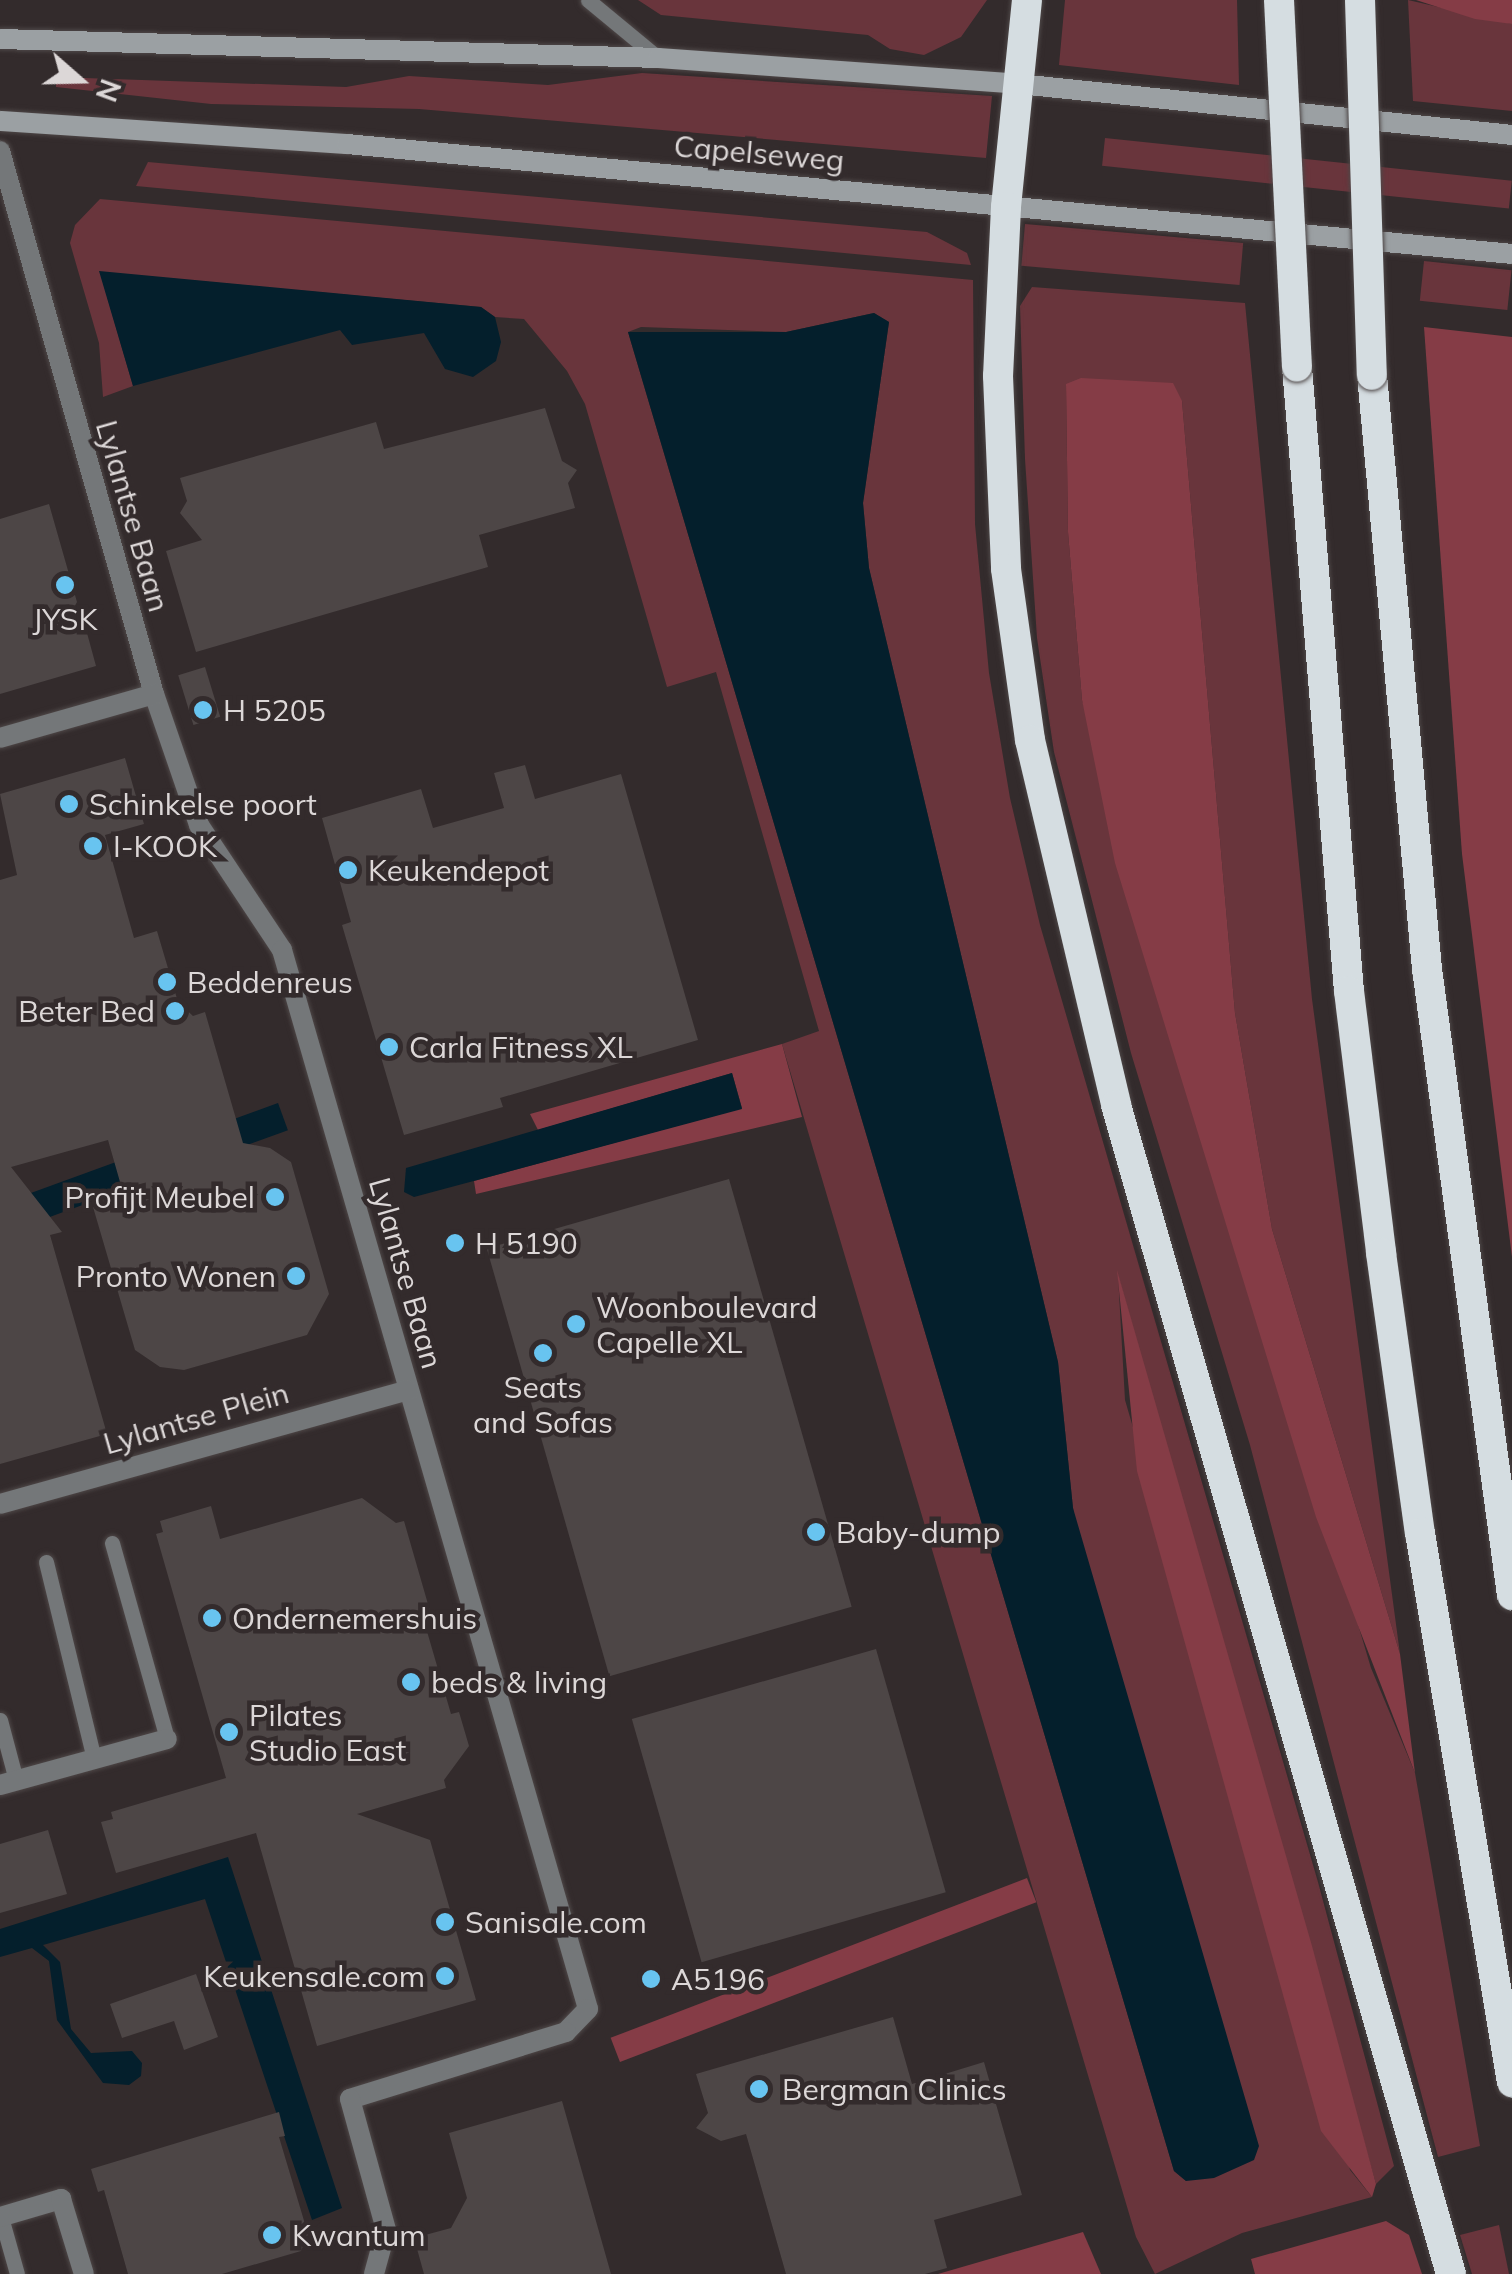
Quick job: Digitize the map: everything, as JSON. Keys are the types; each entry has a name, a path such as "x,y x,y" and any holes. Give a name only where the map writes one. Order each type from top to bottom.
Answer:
{"highway":[{"path":"1028,0 1006,207 1000,482 1016,652 1046,823 1116,1105 1451,2274"},
{"path":"1279,0 1297,367 1349,991 1420,1533 1512,2082"},
{"path":"1360,0 1372,375 1427,969 1512,1595"}],"main road":[{"path":"0,38 658,58 1019,84 1512,135"},
{"name":"Capelseweg","path":"0,120 347,144 1512,254"}],"street":[{"name":"Lylantse Baan","path":"0,151 154,694 200,825 282,950 588,2009 566,2032 350,2099 386,2230 374,2274"},
{"path":"0,738 154,694"},
{"name":"Lylantse Plein","path":"0,1504 408,1390"},
{"path":"8,1782 167,1739"},
{"path":"0,2217 61,2198 84,2274"}],"lane":[{"path":"588,0 658,58"},
{"path":"112,1543 167,1739"},
{"path":"46,1562 94,1759"},
{"path":"0,1720 8,1782"},
{"path":"0,2217 18,2274"}],"shaded area":[{"path":"638,0 987,0 961,37 924,55 890,49 868,35 661,15"},
{"path":"1065,0 1237,0 1239,85 1059,65"},
{"path":"1408,0 1512,24 1512,111 1413,101"},
{"path":"1416,0 1512,0 1512,24 1475,19"},
{"path":"642,73 992,96 986,158 419,109 211,104 56,87 56,77 346,87 409,76 548,85"},
{"path":"1105,138 1512,181 1509,209 1102,166"},
{"path":"148,162 927,232 967,253 971,265 136,186"},
{"path":"100,199 973,280 975,524 989,673 1010,798 1040,925 1318,1882 1394,2166 1376,2184 1118,1275 1125,1400 1350,2170 1372,2197 1242,2233 1155,2274 1136,2237 782,1044 819,1031 716,672 667,687 585,404 567,371 524,319 495,317 481,307 100,272 133,386 103,397 99,343 70,243 75,225","holes":["874,313 889,322 863,503 869,568 1058,1362 1073,1508 1186,2181 1174,2171 628,332 641,327 786,332"]},
{"path":"1025,224 1243,243 1240,285 1021,266"},
{"path":"1424,261 1512,270 1507,310 1420,301"},
{"path":"1032,287 1245,303 1312,999 1400,1654 1272,1229 1235,1013 1182,401 1066,384 1068,532 1082,700 1371,1668 1415,1773 1480,2146 1438,2157 1250,1445 1131,1053 1054,752 1037,638 1025,459 1020,306"},
{"path":"1424,327 1512,337 1512,1257 1462,854"},
{"path":"1081,378 1173,383 1182,401 1235,1013 1272,1229 1400,1654 1415,1773 1316,1517 1115,863 1082,700 1068,532 1066,384"},
{"path":"782,1044 802,1117 476,1194 474,1181 742,1108 732,1073 538,1130 530,1114"},
{"path":"1117,1270 1312,1946 1376,2184 1372,2197 1321,2131 1137,1471"},
{"path":"1027,1878 1036,1902 620,2062 611,2038"},
{"path":"1386,2221 1409,2235 1422,2274 1255,2274 1251,2259"},
{"path":"1499,2225 1509,2274 1472,2274 1460,2235"},
{"path":"1083,2232 1101,2274 938,2274"}],"water":[{"path":"99,271 481,307 495,317 501,342 496,361 473,377 445,369 424,333 352,345 340,330 133,386"},
{"path":"874,313 889,322 863,503 869,568 1058,1362 1073,1508 1259,2146 1254,2160 1214,2178 1186,2181 1174,2171 628,332 786,332"},
{"path":"732,1073 742,1109 414,1197 404,1192 406,1168"},
{"path":"278,1103 288,1130 15,1229 5,1202"},
{"path":"228,1857 342,2208 312,2220 205,1899 43,1945 60,1962 71,2029 91,2053 132,2051 142,2063 141,2076 129,2085 103,2083 57,2020 49,1961 32,1948 0,1957 0,1929"}],"building":[{"path":"545,408 562,461 577,470 568,483 575,508 479,535 488,567 196,652 166,551 202,540 180,513 187,501 180,478 376,422 384,449"},
{"path":"49,504 77,602 66,622 87,633 96,666 0,694 0,519"},
{"path":"205,667 220,717 193,725 178,675"},
{"path":"125,758 144,824 105,835 134,938 157,931 178,1002 193,1016 205,1012 243,1143 270,1148 291,1162 329,1294 307,1335 184,1370 160,1367 135,1350 93,1207 120,1182 108,1140 11,1167 62,1232 50,1235 107,1434 0,1464 0,880 17,875 0,794"},
{"path":"525,765 535,799 621,774 698,1040 500,1098 503,1107 404,1135 342,925 351,922 322,818 421,789 433,828 504,808 494,773"},
{"path":"729,1179 852,1607 609,1676 487,1248"},
{"path":"362,1498 396,1523 404,1521 432,1618 424,1621 451,1714 459,1712 469,1746 444,1780 446,1788 357,1814 430,1840 476,2000 317,2046 256,1833 116,1873 101,1822 113,1819 111,1812 226,1778 156,1534 163,1532 160,1521 211,1506 220,1539"},
{"path":"876,1649 946,1892 702,1962 632,1719"},
{"path":"48,1830 67,1894 0,1913 0,1844"},
{"path":"196,1974 218,2037 184,2050 174,2021 122,2038 110,2004"},
{"path":"893,2017 912,2084 984,2062 1022,2195 934,2220 947,2268 925,2274 786,2274 746,2134 721,2141 696,2128 708,2113 696,2074"},
{"path":"562,2101 611,2274 424,2274 414,2238 451,2228 467,2198 449,2133"},
{"path":"279,2112 285,2136 279,2137 308,2234 301,2251 222,2274 128,2274 104,2190 98,2192 91,2169"}],"place":[{"name":"JYSK","path":"65,585"},
{"name":"H 5205","path":"203,710"},
{"name":"Schinkelse poort","path":"69,804"},
{"name":"I-KOOK","path":"93,846"},
{"name":"Keukendepot","path":"348,870"},
{"name":"Beddenreus","path":"167,982"},
{"name":"Beter Bed","path":"175,1011"},
{"name":"Carla Fitness XL","path":"389,1047"},
{"name":"Profijt Meubel","path":"275,1197"},
{"name":"H 5190","path":"455,1243"},
{"name":"Pronto Wonen","path":"296,1276"},
{"name":"Woonboulevard Capelle XL","path":"576,1324"},
{"name":"Seats and Sofas","path":"543,1353"},
{"name":"Baby-dump","path":"816,1532"},
{"name":"Ondernemershuis","path":"212,1618"},
{"name":"beds & living","path":"411,1682"},
{"name":"Pilates Studio East","path":"229,1732"},
{"name":"Sanisale.com","path":"445,1922"},
{"name":"Keukensale.com","path":"445,1976"},
{"name":"A5196","path":"651,1979"},
{"name":"Bergman Clinics","path":"759,2089"},
{"name":"Kwantum","path":"272,2235"}]}
